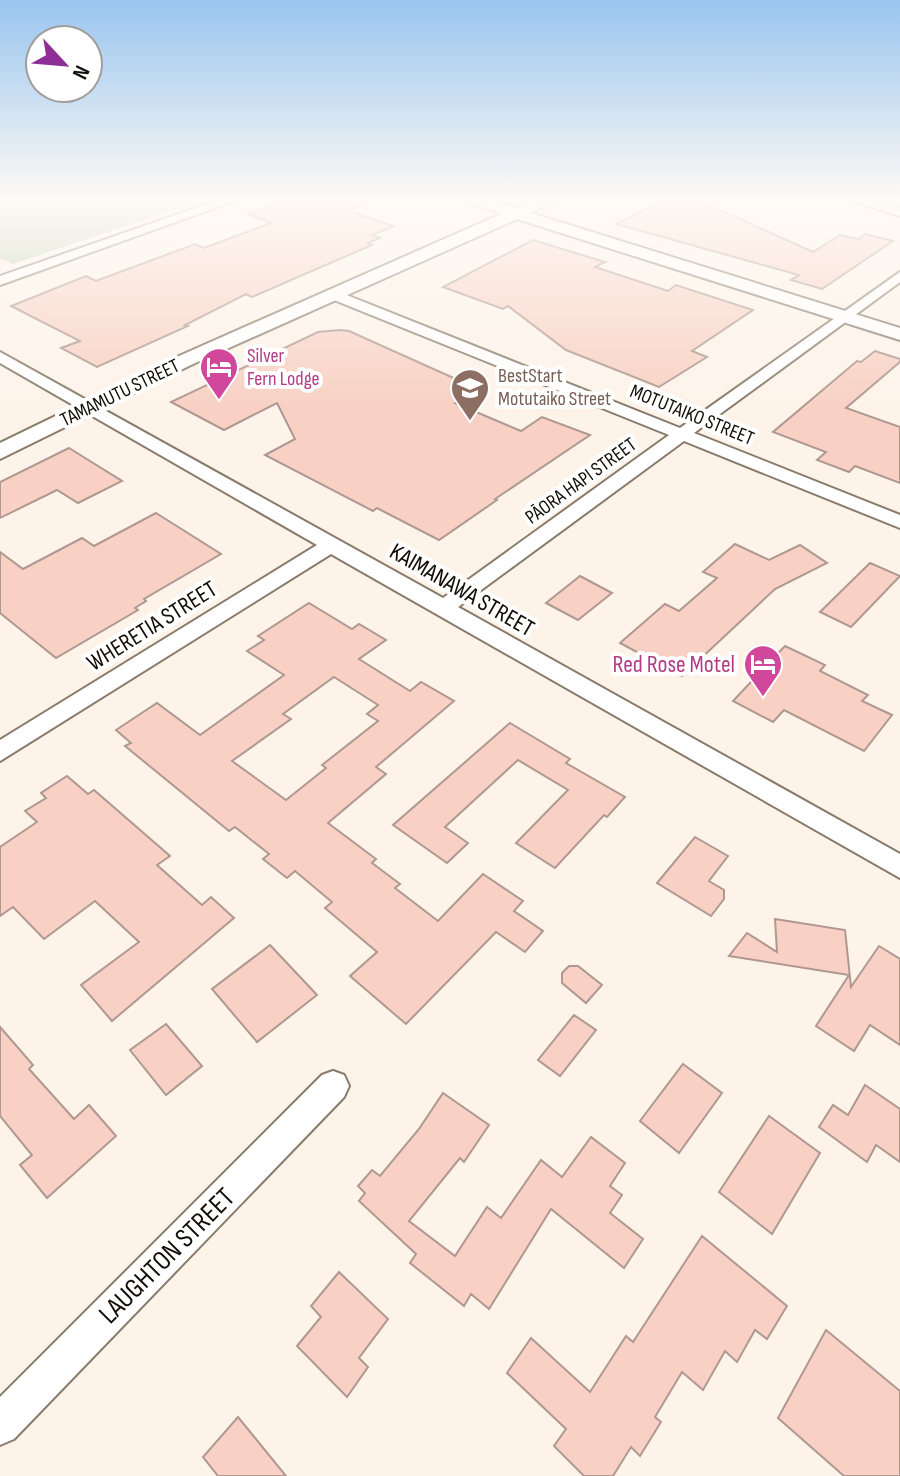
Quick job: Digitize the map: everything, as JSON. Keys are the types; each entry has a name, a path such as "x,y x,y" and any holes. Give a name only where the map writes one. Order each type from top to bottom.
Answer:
{"street":[{"path":"0,281 37,268"},
{"name":"TAMAMUTU STREET","path":"0,452 186,360 395,268"},
{"path":"689,268 900,334"},
{"name":"PĀORA HAPI STREET","path":"443,608 900,276"},
{"name":"MOTUTAIKO STREET","path":"334,295 900,522"},
{"name":"KAIMANAWA STREET","path":"0,357 900,867"},
{"name":"WHERETIA STREET","path":"0,752 331,545"},
{"name":"LAUGHTON STREET","path":"0,1425 333,1086"}],"building":[{"path":"131,268 319,268 252,297 246,294 185,325 188,326 97,367 61,348 80,341 11,306 86,276 96,281"},
{"path":"480,268 598,268 668,291 676,285 753,310 692,351 707,357 659,387 566,350 508,306 503,309 443,287"},
{"path":"773,268 853,268 822,289 791,280 799,275"},
{"path":"349,331 478,389 455,403 521,431 542,417 590,435 439,540 377,508 373,511 265,455 295,439 277,403 224,430 171,402 318,332"},
{"path":"875,351 900,359 900,362 846,408 900,427 900,483 855,466 849,472 817,460 826,452 773,432 857,361 861,362"},
{"path":"69,448 122,481 78,503 57,490 0,518 0,482"},
{"path":"156,513 221,554 144,599 146,601 135,608 138,610 56,658 0,613 0,552 23,569 82,538 94,546"},
{"path":"735,544 769,560 800,545 827,563 775,589 682,676 620,643 665,604 679,611 717,578 703,572"},
{"path":"870,563 900,576 851,627 820,612"},
{"path":"580,576 612,593 578,620 546,603"},
{"path":"309,603 352,629 359,624 386,640 359,659 410,691 421,682 454,701 376,767 386,774 328,823 376,859 372,863 400,884 395,888 438,921 483,874 523,901 514,911 543,931 525,952 496,932 406,1024 350,976 377,952 325,908 332,902 295,871 287,878 263,859 269,854 235,827 229,831 125,746 131,743 116,730 157,703 200,735 284,675 247,651 264,640 258,636","holes":["334,677 378,705 367,714 378,721 322,765 326,768 286,800 232,761 291,719 283,714"]},
{"path":"785,646 825,665 820,671 868,695 862,701 892,715 864,751 784,710 773,722 733,701"},
{"path":"510,723 570,759 566,763 625,797 555,868 516,843 568,790 518,760 445,827 468,843 447,863 393,825"},
{"path":"67,776 88,794 94,790 170,856 157,865 202,905 211,897 234,918 112,1021 81,985 139,942 95,901 44,939 13,907 0,916 0,847 37,822 25,811 46,798 41,793"},
{"path":"695,837 728,856 709,881 724,890 724,899 711,916 657,883"},
{"path":"775,919 845,930 851,987 879,946 900,959 900,1045 870,1025 854,1051 816,1026 849,975 729,956 747,933 777,952"},
{"path":"270,945 317,995 257,1042 212,989"},
{"path":"569,966 578,966 602,985 586,1003 562,983 562,973"},
{"path":"574,1015 596,1030 560,1076 538,1060"},
{"path":"166,1024 202,1066 166,1095 130,1050"},
{"path":"0,1027 33,1065 29,1069 74,1119 89,1105 116,1136 47,1198 20,1165 32,1155 0,1116"},
{"path":"683,1064 722,1093 679,1153 640,1121"},
{"path":"865,1085 900,1109 900,1162 876,1145 867,1162 819,1127 833,1105 848,1115"},
{"path":"443,1093 489,1125 464,1162 460,1158 409,1221 455,1256 487,1207 501,1218 541,1160 562,1177 591,1137 625,1163 610,1186 622,1195 610,1213 643,1239 624,1268 551,1209 489,1309 471,1294 464,1306 410,1263 416,1254 359,1201 365,1193 358,1186 372,1170 380,1176 419,1129"},
{"path":"769,1116 820,1153 772,1234 719,1192"},
{"path":"702,1236 787,1306 767,1339 755,1330 737,1362 725,1351 703,1390 682,1372 655,1417 661,1422 640,1456 631,1447 613,1476 584,1476 554,1446 566,1429 507,1373 531,1338 590,1392 626,1336 633,1342"},
{"path":"339,1272 388,1319 359,1358 368,1367 347,1397 297,1346 321,1317 311,1306"},
{"path":"826,1330 900,1391 900,1476 844,1476 778,1418"},
{"path":"238,1417 286,1476 218,1476 203,1457"}],"place":[{"name":"Silver Fern Lodge","path":"219,401"},
{"name":"BestStart Motutaiko Street","path":"470,422"},
{"name":"Red Rose Motel","path":"763,698"}]}
